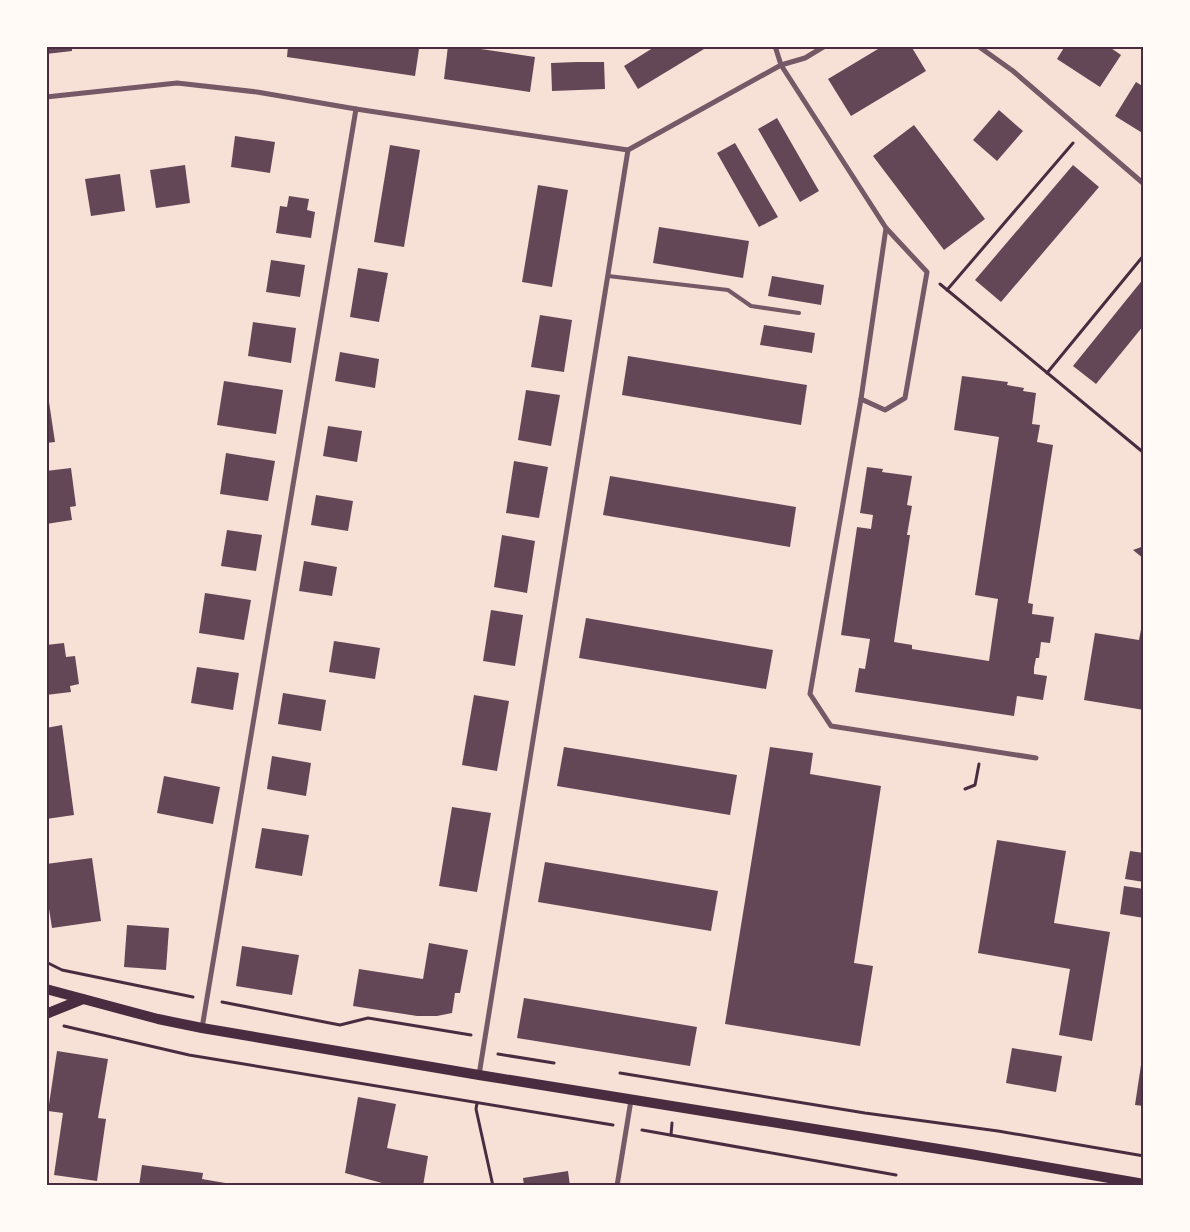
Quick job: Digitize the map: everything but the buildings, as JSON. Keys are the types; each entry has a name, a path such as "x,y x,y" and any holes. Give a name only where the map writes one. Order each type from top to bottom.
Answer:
{"main road":[{"path":"46,989 158,1019 202,1028 970,1154 1126,1184 1144,1184"},
{"path":"46,1014 83,998"}],"street":[{"path":"775,46 781,65 886,228 927,272 905,398 885,410 861,399"},
{"path":"46,97 177,83 257,92 356,109 628,150 781,65 805,58 825,46"},
{"path":"978,46 1013,71 1144,184"},
{"path":"202,1028 356,109"},
{"path":"479,1074 628,150"},
{"path":"886,228 861,399 810,694 831,726 1036,758"},
{"path":"617,1186 631,1099"}],"lane":[{"path":"608,276 728,290 751,306 799,314"}],"path":[{"path":"947,290 1084,131"},
{"path":"1047,373 1144,255"},
{"path":"927,272 1144,453"},
{"path":"965,789 976,785 981,750"},
{"path":"46,962 62,970 340,1025 368,1018 485,1038"},
{"path":"58,1025 189,1055 627,1127 896,1174"},
{"path":"483,1051 554,1063"},
{"path":"620,1073 865,1113 998,1131 1144,1156"},
{"path":"477,1103 476,1109 493,1186"}]}
